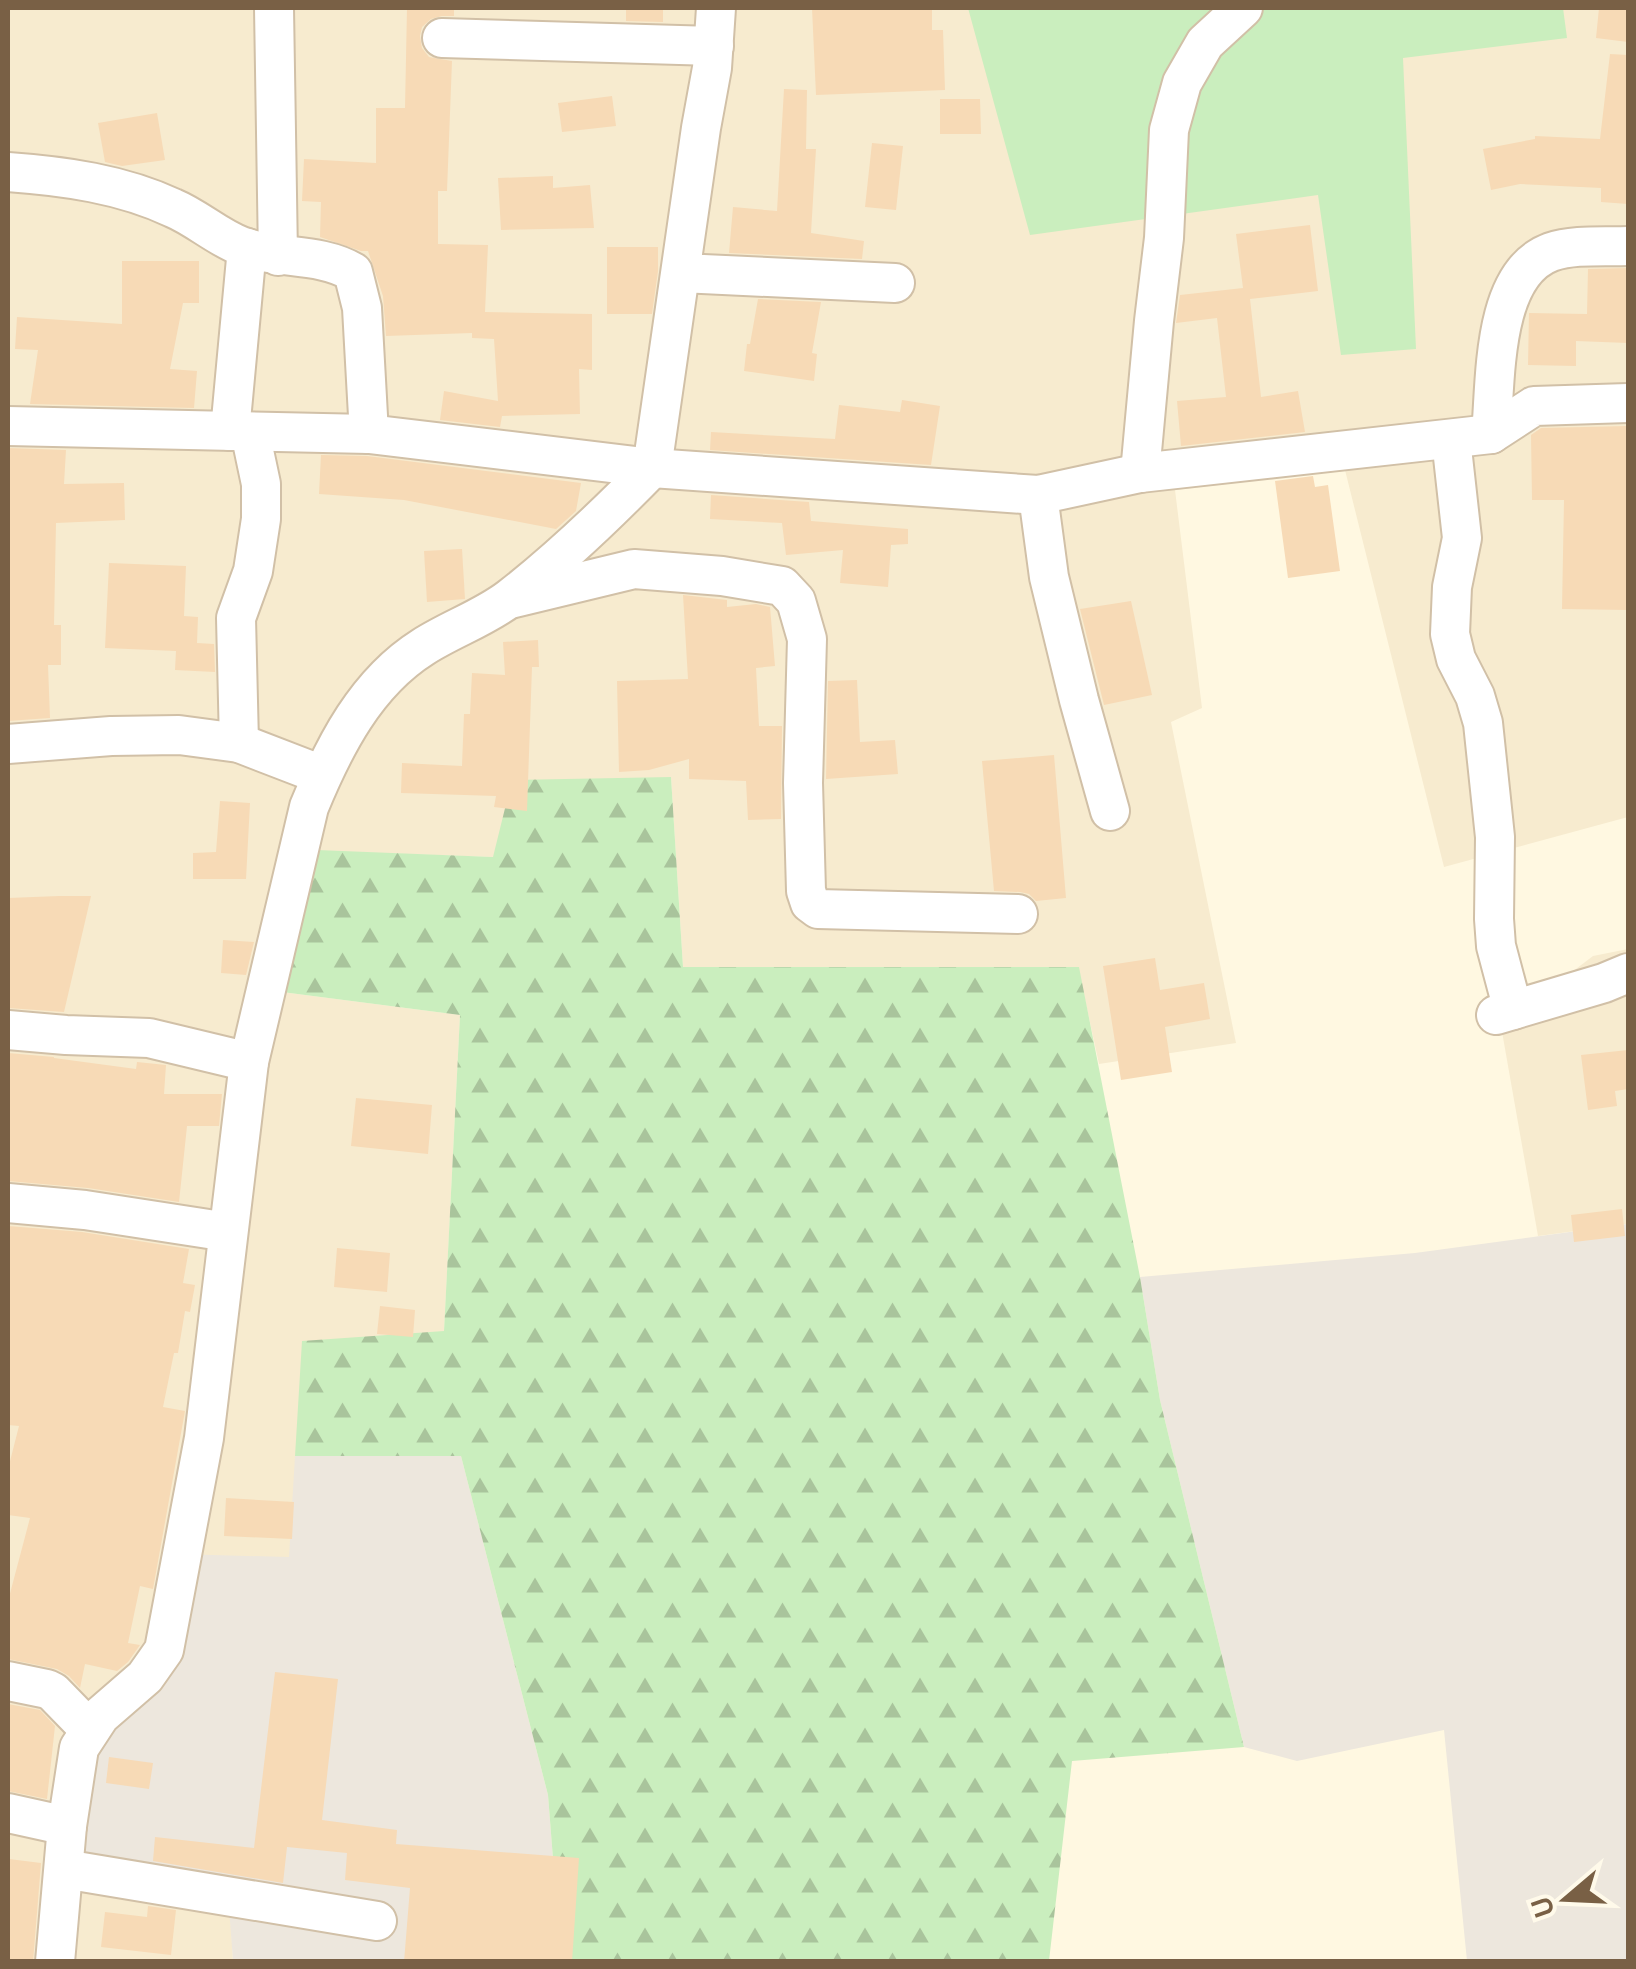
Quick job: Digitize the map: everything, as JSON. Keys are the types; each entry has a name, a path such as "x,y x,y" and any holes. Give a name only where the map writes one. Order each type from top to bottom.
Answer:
{"street":[{"path":"239,743 236,618 253,571 261,518 261,484 240,431 263,252 274,8"},
{"path":"54,1962 79,1748 100,1716 145,1677 164,1650 204,1438 250,1062 309,807 347,727 380,682 420,648 508,600 652,468 714,46 716,8"},
{"path":"1140,473 1164,238 1169,130 1182,83 1204,43 1243,8"},
{"path":"442,38 714,46"},
{"path":"8,172 60,176 148,196 239,246 321,258 353,272 362,308 369,434"},
{"path":"1491,434 1504,312 1524,271 1547,254 1562,249 1628,246"},
{"path":"681,273 894,283"},
{"path":"8,426 369,434 652,468 1038,495 1140,473 1491,434 1534,406 1628,403"},
{"path":"1451,439 1462,538 1452,587 1450,634 1483,724 1496,837 1494,919 1505,1013 1628,973"},
{"path":"1038,495 1049,577 1110,811"},
{"path":"508,600 634,569 722,576 782,586 796,601 808,639 803,784 806,890 810,903 818,910 1018,914"},
{"path":"8,744 112,736 179,736 239,743 322,775"},
{"path":"8,1030 149,1038 250,1062"},
{"path":"8,1203 85,1210 228,1232"},
{"path":"8,1681 53,1692 90,1730"},
{"path":"8,1813 68,1826"},
{"path":"64,1869 378,1921"}],"shaded area":[{"path":"8,8 1628,8 1628,817 1444,867 1345,470 1175,490 1202,708 1171,722 1236,1043 1099,1064 1078,967 683,967 671,777 493,857 317,851 282,992 460,1015 444,1332 289,1557 230,1908 233,1961 8,1962"},
{"path":"1628,949 1628,1224 1538,1236 1501,1026 1593,956"},
{"path":"1628,1224 1628,1961 1467,1961 1444,1730 1297,1761 1244,1747 1160,1400 1140,1277 1415,1253"},
{"path":"295,1456 461,1456 548,1795 561,1961 233,1961 229,1908 72,1878 67,1734 147,1677 175,1554 289,1557"}],"green space":[{"path":"968,8 1563,8 1567,38 1403,58 1416,349 1341,355 1318,195 1030,235"},
{"path":"671,777 683,967 1079,967 1160,1400 1244,1747 1072,1761 1049,1961 561,1961 548,1795 461,1456 295,1456 302,1341 444,1331 460,1015 282,992 317,850 493,857 512,780"}],"building":[{"path":"407,8 454,8 454,16 431,19 422,27 420,36 429,57 452,61 447,191 438,191 438,244 488,245 485,312 592,314 592,370 579,369 580,414 502,416 500,427 440,420 444,391 498,401 494,339 472,338 472,333 386,336 383,296 368,251 320,237 321,202 302,201 304,159 376,163 376,108 405,108"},
{"path":"626,8 663,8 663,22 626,21"},
{"path":"812,8 932,8 932,30 943,30 945,90 816,95"},
{"path":"1599,8 1628,8 1628,42 1596,38"},
{"path":"1610,54 1628,55 1628,204 1601,202 1601,188 1520,184 1491,190 1483,149 1535,136 1600,139"},
{"path":"784,89 807,90 806,149 816,149 811,233 864,241 862,259 729,253 733,207 777,211"},
{"path":"612,96 616,126 562,132 558,103"},
{"path":"940,99 980,99 981,134 940,134"},
{"path":"157,113 165,160 122,166 105,162 98,123"},
{"path":"872,143 903,146 896,210 865,207"},
{"path":"553,176 553,188 590,185 594,228 501,230 498,178"},
{"path":"1310,225 1318,291 1250,299 1261,397 1298,391 1305,432 1181,446 1177,401 1226,397 1217,318 1176,323 1180,295 1243,288 1236,234"},
{"path":"607,247 658,247 652,314 607,314"},
{"path":"122,261 199,261 199,303 183,303 170,369 197,371 194,408 30,404 38,350 15,349 17,317 122,324"},
{"path":"1628,268 1628,343 1576,341 1576,366 1528,365 1529,313 1587,314 1588,269"},
{"path":"758,299 821,302 812,353 817,354 814,381 744,371"},
{"path":"902,400 940,406 931,465 710,450 711,432 835,439 839,405 900,412"},
{"path":"1628,426 1628,610 1562,609 1564,500 1532,500 1531,435 1541,428"},
{"path":"8,448 66,450 64,484 124,483 125,520 56,523 54,625 61,625 61,665 48,665 50,718 8,721"},
{"path":"321,455 367,456 581,483 576,511 556,529 404,500 319,494"},
{"path":"1313,476 1315,487 1328,485 1340,571 1288,578 1275,481"},
{"path":"711,495 809,502 811,521 908,529 908,544 891,545 888,587 840,583 843,550 786,555 782,523 710,519"},
{"path":"462,549 465,599 427,602 424,551"},
{"path":"109,563 186,566 184,616 198,617 197,643 214,644 215,672 175,670 176,651 105,648"},
{"path":"683,595 727,600 727,607 770,607 775,666 756,668 759,726 782,726 781,819 748,820 746,781 689,779 689,759 649,770 619,772 617,681 688,679"},
{"path":"1131,601 1152,695 1104,705 1080,609"},
{"path":"538,640 539,667 532,667 527,811 494,807 496,796 401,793 402,763 462,766 464,714 470,714 472,673 505,675 503,642"},
{"path":"857,680 860,742 895,740 898,774 826,779 828,681"},
{"path":"1054,755 1066,898 1036,901 1029,894 994,891 982,761"},
{"path":"220,801 250,803 246,879 193,879 193,853 216,852"},
{"path":"91,896 64,1012 8,1008 8,898"},
{"path":"223,940 254,942 246,975 221,973"},
{"path":"1155,958 1160,990 1204,983 1210,1019 1165,1027 1172,1072 1121,1080 1103,966"},
{"path":"1628,1050 1628,1089 1615,1091 1617,1106 1588,1110 1581,1055"},
{"path":"8,1053 136,1069 137,1062 166,1065 164,1094 222,1094 219,1126 187,1126 179,1202 8,1181"},
{"path":"356,1098 432,1105 428,1154 351,1146"},
{"path":"1622,1209 1625,1236 1574,1242 1571,1215"},
{"path":"8,1226 82,1232 189,1249 183,1283 195,1285 190,1312 185,1311 163,1407 185,1411 153,1589 140,1586 128,1643 140,1645 117,1671 85,1664 80,1688 57,1669 8,1659 8,1601 30,1518 8,1515 8,1469 19,1426 8,1425"},
{"path":"337,1248 390,1253 387,1292 334,1287"},
{"path":"380,1306 415,1310 413,1337 377,1334"},
{"path":"226,1498 294,1502 292,1539 224,1536"},
{"path":"275,1672 338,1679 322,1820 397,1830 396,1844 579,1858 572,1962 404,1962 410,1888 345,1880 347,1853 287,1847 283,1883 153,1861 155,1837 254,1848"},
{"path":"8,1704 40,1710 55,1726 47,1799 8,1791"},
{"path":"109,1757 153,1763 149,1789 106,1783"},
{"path":"9,1859 41,1863 33,1962 8,1962"},
{"path":"148,1906 176,1910 171,1955 101,1947 105,1912 147,1917"}]}
